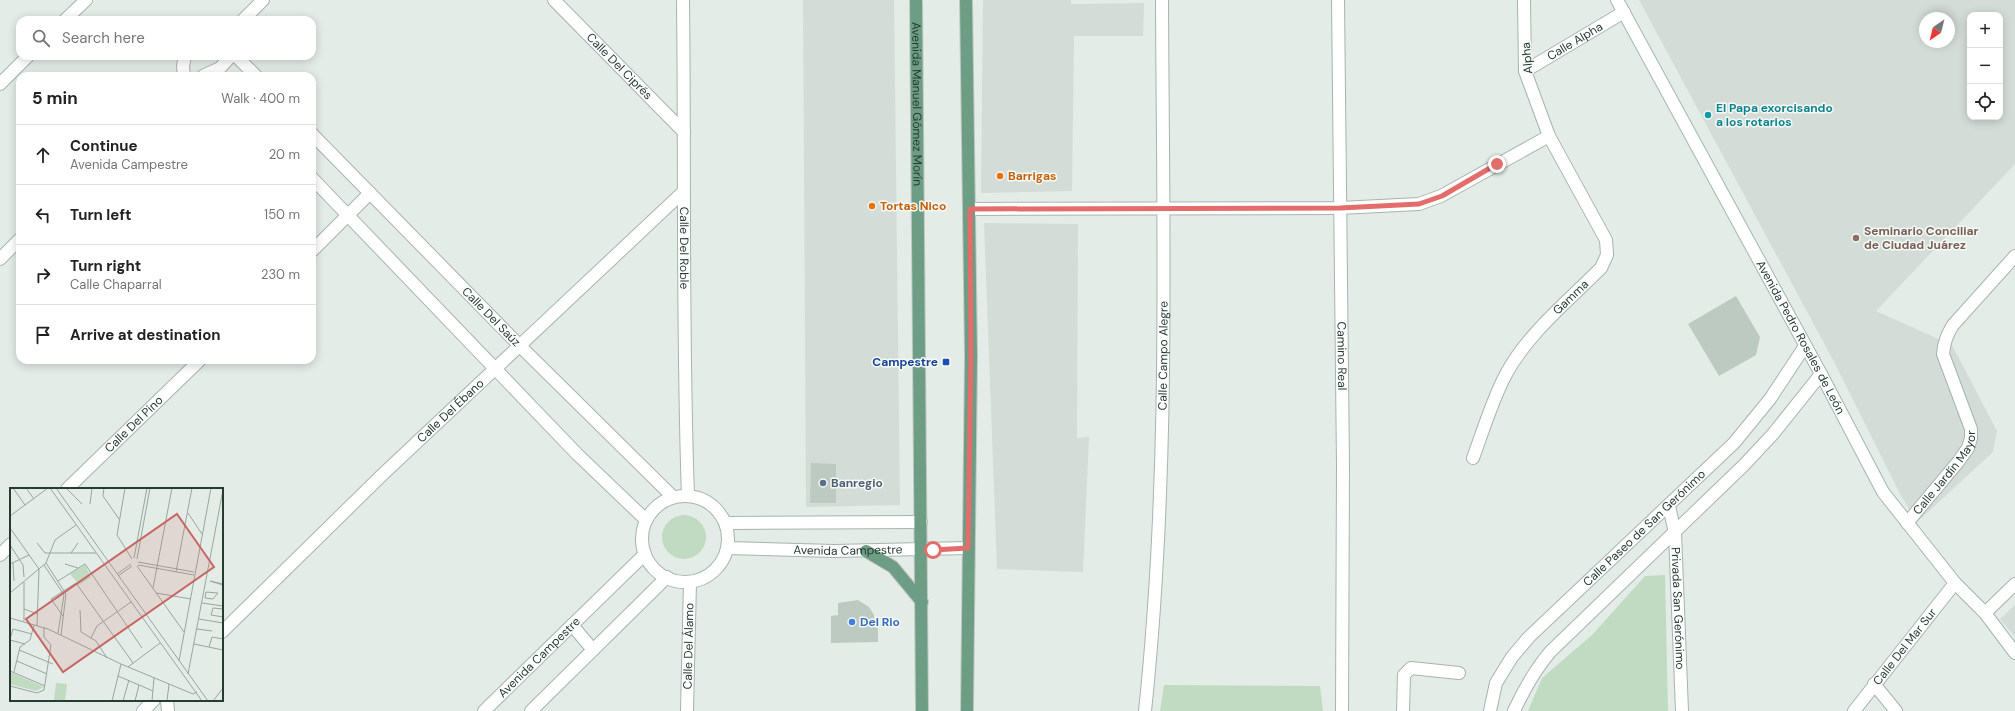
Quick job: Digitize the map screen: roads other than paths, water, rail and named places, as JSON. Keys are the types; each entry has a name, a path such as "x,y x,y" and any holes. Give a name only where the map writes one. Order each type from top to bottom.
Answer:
{"main road":[{"name":"Avenida Manuel Gómez Morín","path":"916,0 922,711"},
{"path":"966,0 971,356 967,711"},
{"path":"866,551 892,567 922,602"}],"street":[{"path":"69,16 86,0"},
{"path":"247,16 263,0"},
{"name":"Calle Del Ciprés","path":"554,0 684,132"},
{"name":"Calle Del Roble","path":"683,0 684,132 682,192 688,496"},
{"name":"Calle Campo Alegre","path":"1145,711 1156,580 1162,403 1162,0"},
{"name":"Camino Real","path":"1338,0 1343,466 1342,711"},
{"name":"Alpha","path":"1524,0 1525,71 1549,136"},
{"name":"Avenida Pedro Rosales de León","path":"1617,0 1821,374 1883,492 1955,582 1985,614 2015,653"},
{"name":"Calle Alpha","path":"1525,71 1624,12"},
{"path":"0,84 24,60"},
{"path":"184,60 184,72"},
{"path":"214,72 227,60"},
{"path":"240,60 252,72"},
{"path":"970,209 1340,208 1419,204 1433,200 1549,136"},
{"name":"Gamma","path":"1472,458 1505,376 1514,361 1534,335 1601,268 1607,256 1606,240 1549,136"},
{"name":"Calle Del Saúz","path":"316,138 519,345 673,497"},
{"path":"316,182 577,454 646,520"},
{"name":"Calle Del Ébano","path":"223,631 382,475 682,192"},
{"path":"316,247 370,194"},
{"path":"0,259 16,243"},
{"name":"Calle Jardín Mayor","path":"1907,523 1958,462 1968,448 1971,438 1971,429 1944,354 1944,344 1947,335 1952,325 2015,256"},
{"name":"Calle Paseo de San Gerónimo","path":"1490,711 1496,683 1512,657 1529,637 1582,585 1670,506 1734,443 1770,399 1805,346"},
{"name":"Calle Del Pino","path":"68,488 196,364"},
{"name":"Calle Paseo de San Gerónimo","path":"1514,711 1529,680 1550,652 1675,533 1773,434 1821,374"},
{"path":"688,496 700,498 719,512 725,522 728,535 727,548 723,561 714,571 702,578 690,582 682,582 667,578 650,564 642,543 646,520 653,510 662,502 673,497 688,496"},
{"name":"Privada San Gerónimo","path":"1670,506 1675,533 1682,711"},
{"path":"725,522 921,522"},
{"path":"0,555 10,545"},
{"name":"Avenida Campestre","path":"727,548 866,551 968,548"},
{"name":"Avenida Campestre","path":"484,711 645,554"},
{"path":"531,711 667,578"},
{"name":"Calle Del Álamo","path":"686,711 690,582"},
{"name":"Calle Del Mar Sur","path":"1854,711 1955,582"},
{"path":"1985,614 2015,584"},
{"path":"572,625 593,650"},
{"path":"1403,711 1404,675 1411,668 1459,674"},
{"path":"1874,684 1896,711"},
{"path":"143,711 153,701"},
{"path":"167,701 168,711"}],"place":[{"name":"El Papa exorcisando a los rotarios","path":"1708,115"},
{"name":"Barrigas","path":"1000,176"},
{"name":"Tortas Nico","path":"872,206"},
{"name":"Seminario Conciliar de Ciudad Juárez","path":"1856,238"},
{"name":"Campestre","path":"946,362"},
{"name":"Banregio","path":"823,483"},
{"name":"Del Rio","path":"852,622"}]}
